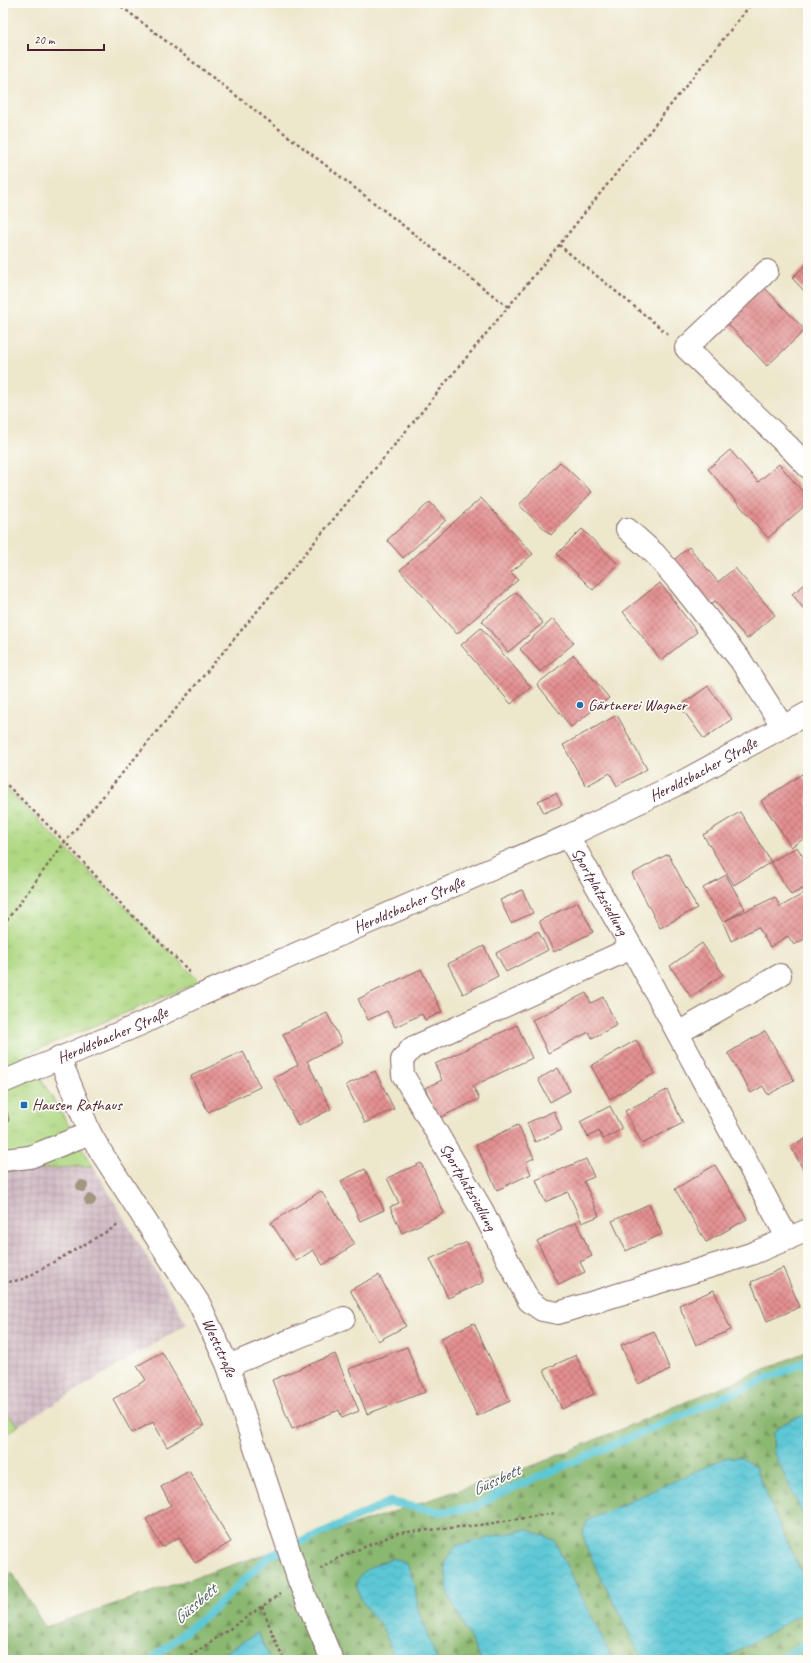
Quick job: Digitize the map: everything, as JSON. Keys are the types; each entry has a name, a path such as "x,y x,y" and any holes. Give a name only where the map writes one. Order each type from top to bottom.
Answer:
{"street":[{"path":"767,272 686,348 808,467"},
{"path":"627,530 655,554 679,582 741,661 783,727"},
{"name":"Heroldsbacher Straße","path":"3,1082 59,1057 143,1023 201,995 568,836 682,782 808,713"},
{"name":"Sportplatzsiedlung","path":"568,836 632,948 788,1239"},
{"name":"Sportplatzsiedlung","path":"632,948 412,1048 402,1060 403,1075 482,1210 529,1301 542,1310 558,1313 751,1254 808,1230"},
{"path":"678,1033 780,975"},
{"name":"Weststraße","path":"59,1057 90,1133 200,1305 228,1366 297,1572 332,1660"},
{"path":"3,1160 30,1157 90,1133"},
{"path":"228,1366 344,1318"}],"path":[{"path":"117,3 508,307"},
{"path":"3,925 65,842 559,245 752,3"},
{"path":"559,245 686,348"},
{"path":"3,781 65,842 124,907 186,968 201,995"},
{"path":"3,1283 24,1279 140,1213"},
{"path":"185,1660 262,1606 297,1572 338,1558 398,1533 480,1524 554,1513"},
{"path":"262,1606 284,1660"}],"shaded area":[{"path":"93,1166 187,1324 19,1425 3,1411 3,1171"}],"green space":[{"path":"3,785 200,982 26,1054 93,1166 3,1171"},
{"path":"808,1351 808,1660 3,1660 3,1578 12,1572 45,1627 535,1465"},
{"path":"3,1411 19,1425 3,1438"}],"water":[{"path":"808,1414 808,1526 774,1453 773,1433 784,1423"},
{"path":"727,1457 740,1457 755,1467 785,1538 808,1586 808,1610 723,1660 645,1660 636,1647 586,1547 583,1531 588,1520"},
{"path":"527,1529 554,1540 613,1660 481,1660 448,1594 445,1562 457,1545"},
{"path":"393,1558 407,1564 415,1585 418,1609 437,1660 394,1660 384,1632 362,1600 357,1583 360,1577 365,1571"},
{"path":"257,1633 271,1660 212,1660"}],"building":[{"path":"808,263 808,295 792,278"},
{"path":"763,286 805,330 767,366 725,321"},
{"path":"730,450 758,482 779,464 808,498 808,503 768,538 708,469"},
{"path":"560,462 592,492 551,535 519,505"},
{"path":"481,498 533,554 511,572 518,580 457,634 400,570"},
{"path":"430,502 446,520 403,558 387,540"},
{"path":"582,529 618,564 593,590 557,554"},
{"path":"689,547 718,582 735,568 775,615 747,639 715,601 706,608 669,564"},
{"path":"808,582 808,614 792,594"},
{"path":"660,583 697,632 661,660 623,612"},
{"path":"516,592 543,623 508,652 482,621"},
{"path":"553,619 574,643 540,672 520,649"},
{"path":"481,628 531,687 511,704 461,645"},
{"path":"574,655 609,698 571,727 537,684"},
{"path":"708,686 732,719 704,739 680,706"},
{"path":"617,715 647,769 617,786 610,773 586,786 563,745"},
{"path":"802,774 808,785 808,836 791,847 761,801"},
{"path":"556,793 562,805 544,813 538,801"},
{"path":"740,812 771,862 734,885 703,835"},
{"path":"797,847 808,865 808,886 791,895 771,862"},
{"path":"668,854 697,908 660,928 632,874"},
{"path":"726,875 745,909 725,921 775,897 780,907 808,891 808,937 794,945 788,936 770,947 758,927 731,941 723,922 703,888"},
{"path":"522,890 533,913 511,923 500,900"},
{"path":"578,902 593,932 554,952 539,921"},
{"path":"538,931 548,950 506,972 496,953"},
{"path":"702,943 723,974 691,997 670,966"},
{"path":"484,946 498,976 463,994 448,964"},
{"path":"421,969 442,1012 425,1020 422,1014 395,1027 387,1011 368,1020 358,999"},
{"path":"586,993 591,1003 603,997 617,1025 592,1038 589,1032 548,1053 532,1020"},
{"path":"327,1013 342,1043 307,1061 331,1109 298,1126 274,1078 298,1065 283,1034"},
{"path":"517,1025 532,1058 473,1086 479,1099 439,1118 425,1088 442,1080 435,1064"},
{"path":"765,1031 794,1080 768,1095 763,1086 751,1093 728,1053"},
{"path":"636,1040 655,1073 610,1099 591,1066"},
{"path":"243,1051 260,1087 208,1112 191,1076"},
{"path":"558,1068 570,1091 550,1102 538,1079"},
{"path":"375,1071 394,1109 365,1123 346,1085"},
{"path":"667,1090 683,1123 642,1144 625,1111"},
{"path":"610,1106 622,1129 603,1139 599,1131 588,1137 580,1122"},
{"path":"7,1111 9,1121 3,1122 3,1112"},
{"path":"554,1111 562,1130 535,1142 527,1123"},
{"path":"518,1125 534,1158 526,1162 531,1174 497,1190 476,1145"},
{"path":"808,1137 808,1178 791,1147"},
{"path":"586,1159 594,1177 584,1181 599,1216 582,1223 568,1192 545,1202 536,1180"},
{"path":"421,1163 444,1213 402,1233 390,1207 399,1203 387,1178"},
{"path":"715,1165 747,1219 706,1242 675,1189"},
{"path":"365,1169 384,1210 360,1221 341,1181"},
{"path":"321,1191 355,1244 323,1265 313,1250 296,1261 271,1223"},
{"path":"649,1204 662,1234 626,1251 612,1221"},
{"path":"576,1222 592,1256 580,1262 585,1272 559,1285 537,1241"},
{"path":"467,1242 484,1282 448,1298 430,1259"},
{"path":"783,1268 800,1307 767,1321 751,1282"},
{"path":"379,1275 406,1326 378,1341 350,1290"},
{"path":"714,1290 731,1330 696,1345 679,1305"},
{"path":"474,1323 510,1401 477,1416 441,1338"},
{"path":"654,1331 670,1370 638,1384 621,1345"},
{"path":"407,1347 425,1392 367,1414 349,1369"},
{"path":"162,1352 204,1426 167,1447 153,1422 132,1433 113,1399 146,1380 137,1366"},
{"path":"335,1354 359,1411 342,1418 339,1410 292,1429 272,1380"},
{"path":"576,1355 594,1394 562,1409 544,1370"},
{"path":"189,1471 231,1542 195,1563 179,1537 162,1547 146,1519 171,1505 161,1487"}],"waterway":[{"name":"Güssbett","path":"151,1660 218,1605 268,1557 390,1502 440,1512 476,1507 494,1496 808,1361"},
{"path":"780,1660 808,1642"}],"place":[{"name":"Gärtnerei Wagner","path":"580,705"},
{"name":"Hausen Rathaus","path":"24,1105"}]}
